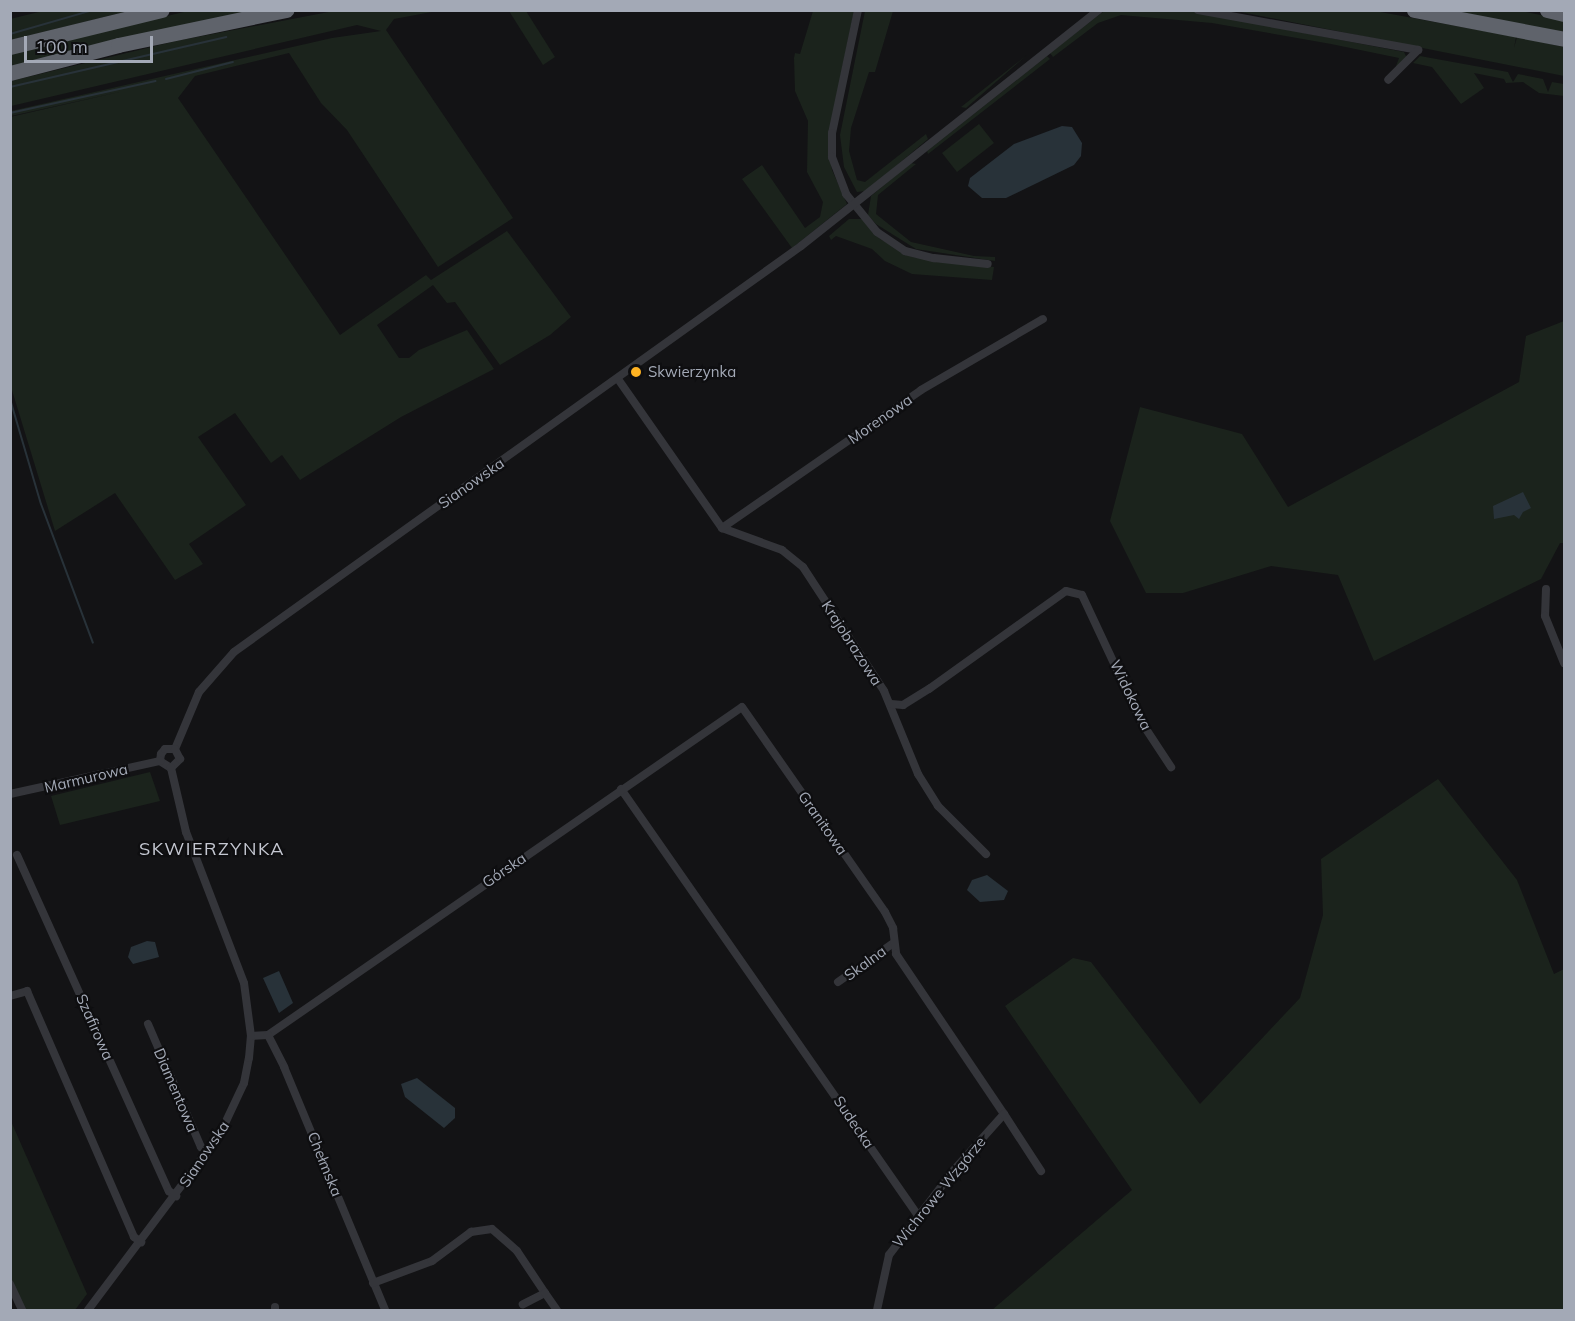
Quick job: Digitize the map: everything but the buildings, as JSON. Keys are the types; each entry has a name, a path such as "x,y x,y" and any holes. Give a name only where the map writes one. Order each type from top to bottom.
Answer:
{"highway":[{"path":"10,47 162,10"},
{"path":"10,73 150,38 286,10"},
{"path":"1414,10 1564,39"},
{"path":"1547,10 1564,14"}],"street":[{"path":"858,10 831,147 839,179 855,205 877,231 905,251 934,258 988,264"},
{"name":"Sianowska","path":"175,749 199,692 234,652 801,246 1099,10"},
{"path":"1198,10 1418,50 1388,80"},
{"name":"Morenowa","path":"722,528 921,390 1043,319"},
{"path":"618,379 722,528"},
{"name":"Krajobrazowa","path":"722,528 782,550 803,567 860,650 891,704 923,782 938,806 987,854"},
{"path":"1546,589 1545,616 1564,663"},
{"name":"Widokowa","path":"891,704 903,705 929,689 1066,591 1082,595 1142,723 1171,767"},
{"name":"Górska","path":"267,1035 742,707"},
{"name":"Granitowa","path":"742,707 885,912 892,928 892,944"},
{"path":"165,749 175,749 180,759 171,768 160,761 165,749"},
{"name":"Marmurowa","path":"10,794 160,761"},
{"name":"Sianowska","path":"88,1311 208,1153 244,1083 251,1036 249,1005 238,962 186,832 171,768"},
{"name":"Sudecka","path":"621,789 789,1027 919,1217"},
{"name":"Szafirowa","path":"17,855 169,1191 176,1196"},
{"path":"892,944 1041,1171"},
{"name":"Skalna","path":"838,982 892,944"},
{"path":"10,996 27,991 134,1238 141,1242"},
{"name":"Diamentowa","path":"148,1024 201,1147 208,1153"},
{"path":"251,1036 267,1035"},
{"name":"Chełmska","path":"267,1035 385,1311"},
{"name":"Wichrowe Wzgórze","path":"877,1311 889,1255 1004,1114"},
{"path":"373,1283 432,1261 481,1228 492,1229 517,1251 557,1311"},
{"path":"10,1284 22,1311"},
{"path":"523,1304 545,1293"}],"shaded area":[{"path":"1184,10 1404,52 1407,58 1395,69 1399,58 1331,44 1212,23 1121,15 1098,23 1053,57 1050,53 1104,11"},
{"path":"43,11 129,11 11,40 10,19"},
{"path":"188,11 260,11 11,68 11,53"},
{"path":"334,11 437,11 394,19 386,30 513,218 438,267 347,130 321,103 289,53 195,76 178,98 340,335 426,275 431,280 507,231 571,317 550,335 500,365 455,302 447,303 433,285 377,325 399,358 409,358 419,350 467,330 494,369 401,417 300,480 282,455 271,463 235,413 198,437 246,505 189,544 203,564 175,580 115,493 55,531 11,387 10,117 124,91 11,116 11,111 332,38 381,31 357,25 11,106 11,81 176,41"},
{"path":"509,11 526,11 555,57 543,65"},
{"path":"813,11 854,11 828,137 832,170 847,204 792,248 742,179 762,165 805,228 820,217 823,202 807,172 808,121 795,91 795,53 800,54"},
{"path":"865,11 893,11 875,72 869,72 851,128 849,151 857,180 865,182 926,134 928,139 866,191 857,192 844,167 840,135"},
{"path":"1236,11 1375,11 1516,37 1514,48 1517,37 1564,47 1564,76"},
{"path":"1449,11 1522,11 1564,20 1564,34"},
{"path":"1027,55 966,108 961,107"},
{"path":"1047,56 1050,59 928,154 927,151"},
{"path":"1420,56 1508,72 1513,82 1518,74 1543,79 1548,92 1552,82 1564,84 1564,96 1539,93 1523,82 1506,83 1504,79 1474,73 1484,88 1461,104 1432,67 1413,63"},
{"path":"979,124 994,143 957,172 942,153"},
{"path":"1062,126 1072,127 1082,143 1081,156 1074,165 1006,198 982,198 968,186 970,178 1014,144"},
{"path":"911,163 916,164 878,195 876,214 911,242 974,256 995,257 995,261 916,249 876,224 868,215 871,196"},
{"path":"849,219 862,219 880,239 913,257 994,267 992,280 912,274 885,261 872,249 836,236 831,240 829,236"},
{"path":"1564,321 1564,543 1560,543 1541,579 1374,661 1338,575 1271,566 1183,593 1146,593 1110,521 1140,407 1242,434 1288,507 1519,382 1526,336"},
{"path":"1523,492 1531,508 1523,512 1519,519 1514,515 1494,519 1493,506"},
{"path":"150,772 160,801 60,825 51,796"},
{"path":"1438,779 1517,880 1554,974 1564,969 1564,1310 992,1310 1132,1190 1005,1006 1073,958 1091,962 1200,1104 1300,998 1323,915 1321,859"},
{"path":"987,875 1008,891 1004,900 980,902 967,890 972,880"},
{"path":"147,941 155,942 159,957 133,964 128,957 131,947"},
{"path":"279,971 293,1003 279,1013 263,978"},
{"path":"417,1078 455,1108 455,1118 444,1128 405,1097 401,1084"},
{"path":"10,1119 87,1294 75,1310 24,1310 11,1279"}],"waterway":[{"path":"10,34 93,10"},
{"path":"10,87 226,37"},
{"path":"166,79 233,62"},
{"path":"10,113 156,81"},
{"path":"10,399 41,504 93,643"}],"place":[{"name":"Skwierzynka","path":"636,372"}],"district":[{"name":"SKWIERZYNKA","path":"212,849"}]}
